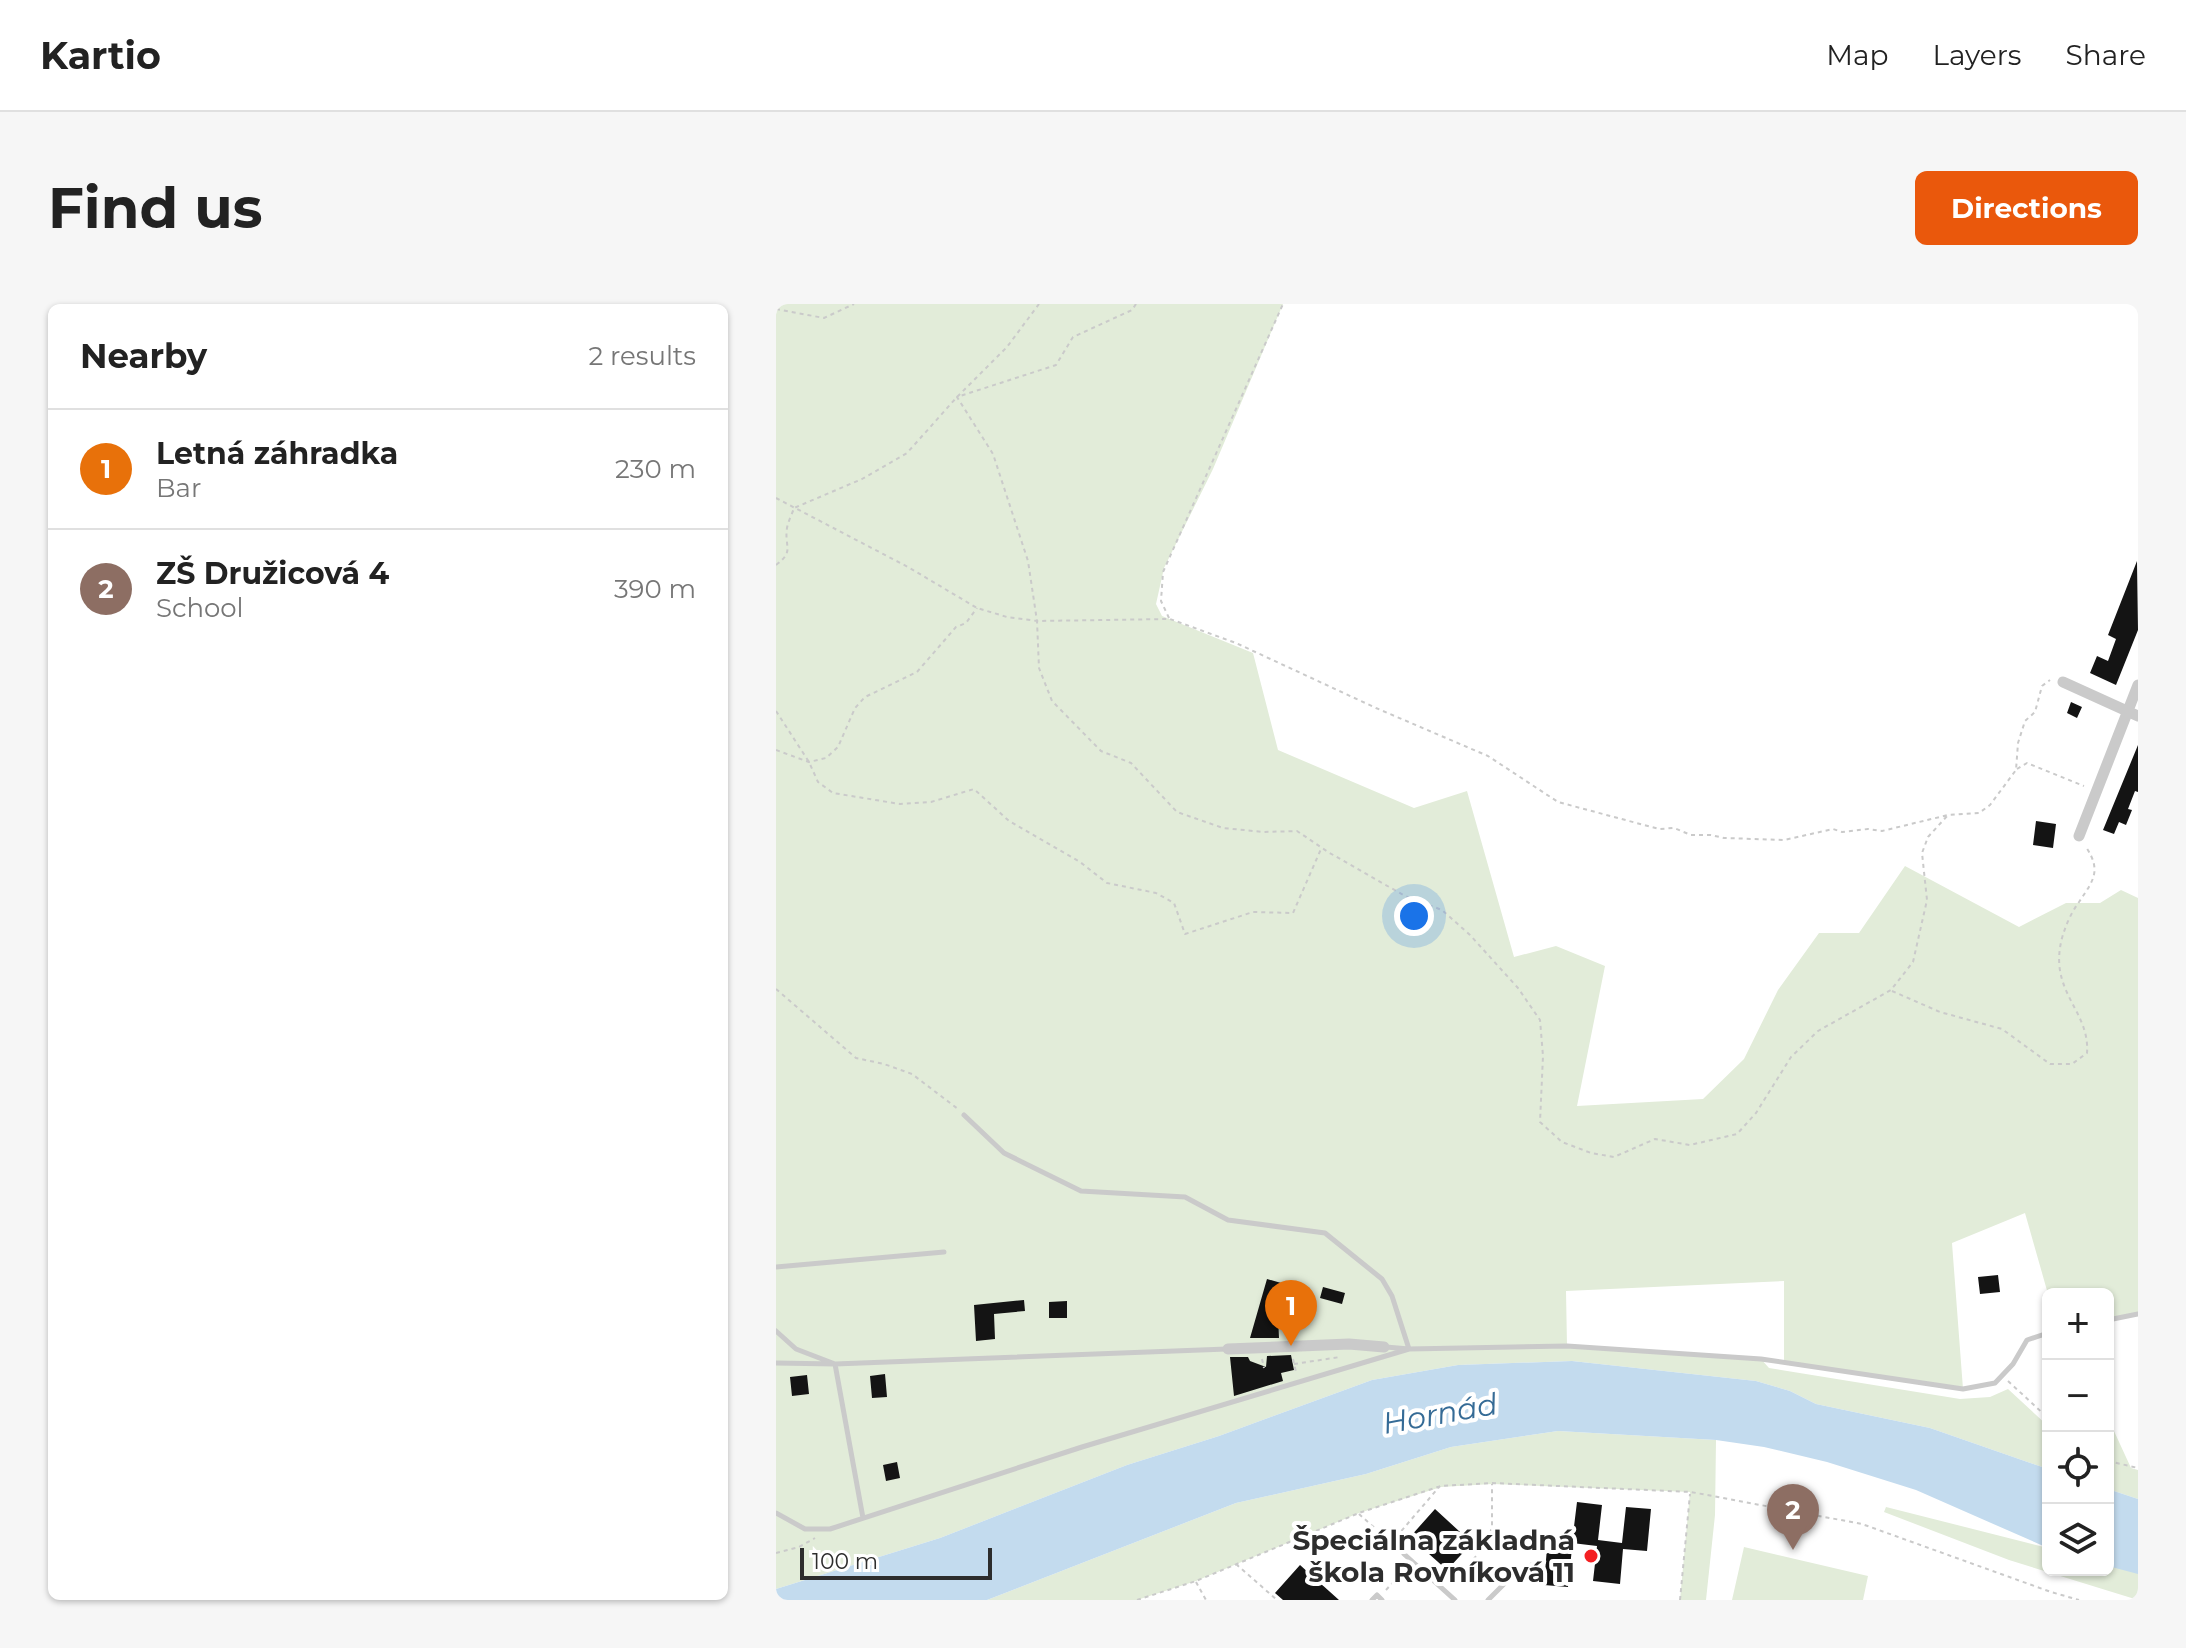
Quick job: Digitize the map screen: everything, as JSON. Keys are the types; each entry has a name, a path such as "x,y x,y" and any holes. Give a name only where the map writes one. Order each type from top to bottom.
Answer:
{"street":[{"path":"2063,682 2133,714"},
{"path":"2079,836 2133,714 2138,685"},
{"path":"1228,1349 1349,1344 1384,1347"}],"lane":[{"path":"964,1115 1004,1153 1081,1191 1185,1197 1228,1220 1325,1233 1382,1279 1392,1296 1409,1349"},
{"path":"776,1267 944,1252"},
{"path":"2114,1319 2138,1314"},
{"path":"776,1331 796,1349 835,1364"},
{"path":"1384,1347 1567,1346 1761,1359 1963,1389 1995,1383 2013,1364 2027,1340 2042,1335"},
{"path":"776,1363 835,1364 1228,1349"},
{"path":"776,1513 805,1529 830,1529 1082,1447 1409,1349"},
{"path":"835,1364 863,1518"},
{"path":"1404,1554 1455,1600"},
{"path":"1488,1600 1513,1575 1537,1562"}],"path":[{"path":"776,309 824,318 854,304"},
{"path":"776,565 784,559 789,549 787,530 794,508 862,479 907,453 1007,347 1039,304"},
{"path":"957,397 1056,365 1073,337 1132,310 1136,304"},
{"path":"1170,619 1161,601 1163,572 1283,304"},
{"path":"957,397 993,454 1028,561 1037,621 1039,668 1052,701 1101,751 1131,763 1177,812 1223,828 1297,831 1405,896 1442,910 1470,935 1518,988 1540,1020 1543,1056 1540,1122 1562,1142 1591,1153 1614,1157 1655,1139 1690,1145 1737,1134 1756,1113 1791,1057 1818,1031 1891,990 1913,962 1927,900 1922,853 1928,837 1948,815"},
{"path":"776,498 908,567 977,608 1007,617 1037,621 1170,619 1236,643 1488,756 1558,802 1659,829 1674,828 1691,835 1784,840 1833,829 1842,832 1882,831 1948,815 1979,813 1990,805 2016,770 2027,763 2091,789"},
{"path":"776,750 809,762 826,758 838,747 855,708 865,697 917,672 977,608"},
{"path":"2016,770 2018,743 2025,721 2035,712 2042,686 2051,679 2063,682"},
{"path":"776,711 809,762 818,782 833,793 900,804 931,802 974,789 1009,821 1080,862 1107,883 1156,893 1174,903 1185,934 1253,912 1293,913 1321,848"},
{"path":"1891,990 1940,1012 2002,1029 2050,1064 2072,1064 2087,1053 2088,1038 2059,977 2060,947 2067,926 2077,904 2093,884 2095,862 2079,836"},
{"path":"776,989 856,1058 912,1074 964,1115"},
{"path":"1291,1351 1297,1379"},
{"path":"1294,1364 1339,1358"},
{"path":"2002,1376 2042,1413"},
{"path":"2114,1462 2138,1468"},
{"path":"1446,1591 1488,1543 1492,1526 1492,1483"},
{"path":"1137,1600 1196,1581 1359,1513 1441,1486 1492,1483 1691,1492 1862,1524 2079,1600"},
{"path":"1391,1543 1441,1486"},
{"path":"1680,1600 1691,1492"},
{"path":"1359,1513 1404,1554"},
{"path":"776,1553 799,1547 830,1529"},
{"path":"1378,1599 1412,1561"},
{"path":"1236,1564 1277,1600"},
{"path":"1196,1581 1206,1600"},
{"path":"1153,1595 1159,1600"}],"green space":[{"path":"776,304 1283,304 1213,469 1164,568 1156,604 1162,616 1253,653 1278,750 1414,808 1467,791 1514,957 1556,946 1605,966 1577,1106 1703,1099 1744,1059 1778,990 1819,933 1859,933 1905,866 2019,927 2066,903 2100,903 2121,890 2138,898 2138,1314 2114,1319 2114,1288 2046,1288 2025,1213 1952,1243 1963,1389 1784,1363 1784,1281 1566,1291 1567,1346 1761,1359 1769,1368 1960,1399 1990,1397 2008,1389 2042,1420 2042,1467 1930,1428 1816,1404 1790,1391 1756,1381 1572,1361 1458,1365 1372,1380 1219,1436 1127,1465 940,1538 776,1589"},
{"path":"1558,1431 1716,1440 1715,1515 1706,1600 1680,1600 1690,1492 1492,1484 1441,1487 1359,1513 1196,1581 1137,1600 987,1600 1236,1503 1366,1474 1451,1447"},
{"path":"2114,1431 2131,1468 2138,1470 2138,1499 2114,1491"},
{"path":"1886,1507 2042,1546 2042,1570 2009,1560 1884,1512"},
{"path":"1744,1547 1868,1576 1863,1600 1732,1600"},
{"path":"2114,1563 2138,1569 2138,1600 2061,1576 2114,1576"}],"water":[{"name":"Hornád","path":"1572,1361 1756,1381 1790,1391 1816,1404 1930,1428 2042,1467 2042,1545 1916,1490 1827,1462 1764,1447 1716,1440 1558,1431 1451,1447 1366,1474 1236,1503 987,1600 776,1600 776,1589 940,1538 1127,1465 1219,1436 1372,1380 1458,1365"},
{"path":"2114,1491 2138,1499 2138,1574 2114,1568"}],"building":[{"path":"2137,561 2138,630 2116,685 2090,673 2097,656 2108,661 2116,639 2108,635"},
{"path":"2071,702 2082,707 2077,718 2067,713"},
{"path":"2138,745 2138,792 2135,791 2128,809 2132,810 2126,825 2119,822 2114,834 2103,830"},
{"path":"2036,821 2056,824 2053,848 2033,845"},
{"path":"1998,1275 2000,1292 1980,1294 1978,1277"},
{"path":"1267,1279 1288,1285 1278,1317 1279,1338 1250,1338"},
{"path":"1323,1287 1345,1293 1342,1304 1320,1298"},
{"path":"1024,1300 1025,1311 994,1314 995,1339 976,1341 974,1305"},
{"path":"1067,1301 1067,1318 1049,1318 1049,1302"},
{"path":"1291,1355 1294,1370 1281,1373 1283,1381 1234,1396 1230,1357 1248,1357 1250,1361 1266,1367 1267,1356"},
{"path":"885,1374 887,1397 872,1398 870,1376"},
{"path":"807,1375 809,1394 792,1396 790,1377"},
{"path":"897,1462 900,1478 886,1481 883,1465"},
{"path":"1577,1502 1602,1505 1598,1540 1622,1543 1626,1507 1651,1509 1647,1551 1623,1549 1620,1584 1593,1581 1597,1546 1572,1543"},
{"path":"1435,1509 1472,1543 1447,1570 1410,1537"},
{"path":"1548,1535 1573,1538 1568,1587 1544,1585"},
{"path":"1300,1565 1339,1600 1283,1600 1275,1593"}],"place":[{"name":"Letná záhradka","path":"1291,1346"},
{"name":"ZŠ Družicová 4","path":"1793,1550"},
{"name":"Špeciálna základná škola Rovníková 11","path":"1591,1556"}]}
